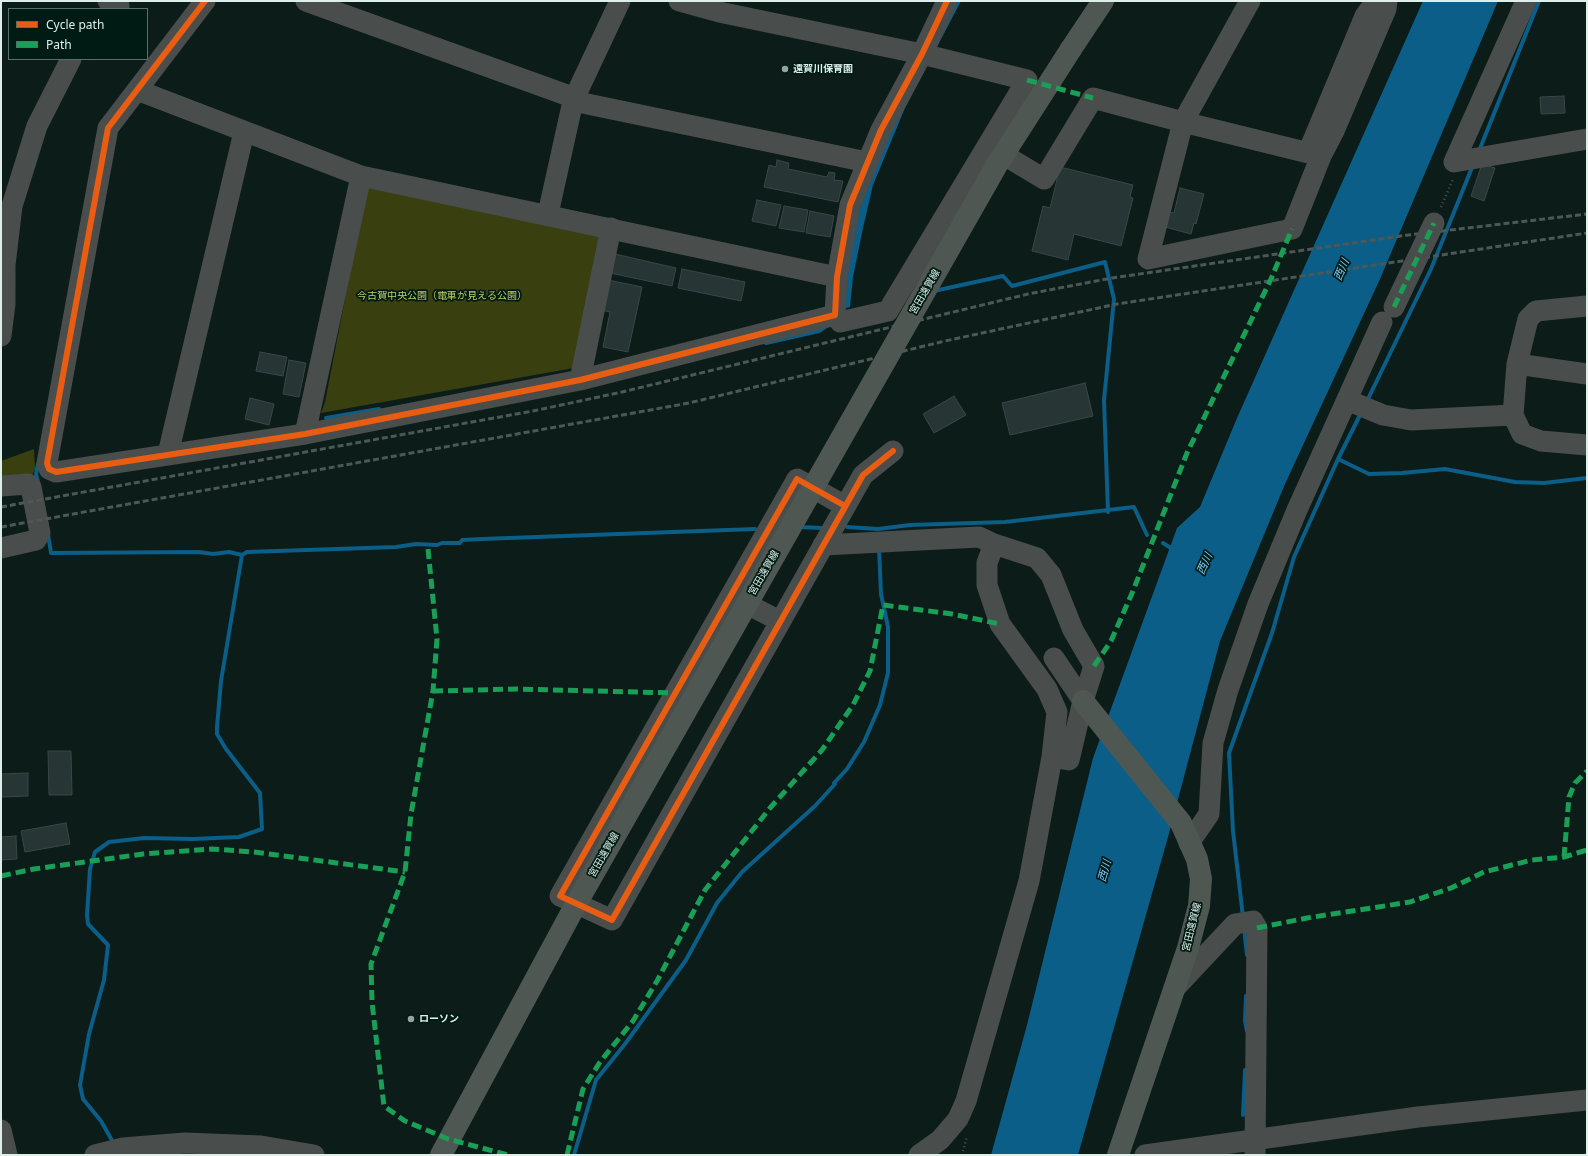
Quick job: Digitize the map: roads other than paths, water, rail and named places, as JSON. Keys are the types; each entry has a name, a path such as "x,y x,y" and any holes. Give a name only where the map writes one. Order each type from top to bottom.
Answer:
{"main road":[{"name":"宮田遠賀線","path":"441,1155 576,904 998,163 1103,1"},
{"name":"宮田遠賀線","path":"1083,701 1181,823 1197,859 1201,880 1199,906 1188,948 1118,1155"}],"street":[{"path":"205,1 147,63 137,90 108,128 47,463 49,469 56,472 305,434 580,380 835,315"},
{"path":"306,1 574,99 867,162"},
{"path":"548,214 574,99 620,1"},
{"path":"679,1 722,6 922,54 1027,80 888,312 840,322 835,315 837,277 850,205 881,130 922,54 947,1"},
{"path":"1250,1 1183,122 1148,259 1292,229 1316,150 1365,16 1376,1"},
{"path":"1316,150 1374,38 1386,9 1387,1"},
{"path":"1526,1 1454,162 1587,138"},
{"path":"1,336 6,304 5,265 12,206 37,126 70,60"},
{"path":"137,90 361,176 548,214 837,277"},
{"path":"988,145 1044,179 1093,98 1183,122 1316,150"},
{"path":"168,454 244,132"},
{"path":"305,434 361,176"},
{"path":"1189,843 1209,814 1213,743 1228,690 1253,618 1297,510 1356,404 1388,315 1434,223"},
{"path":"580,380 611,228"},
{"path":"1587,306 1536,311 1527,323 1517,364 1514,416 1522,434 1541,441 1587,445"},
{"path":"1517,364 1587,374"},
{"path":"1356,404 1383,415 1411,420 1514,416"},
{"path":"845,506 797,479 560,896 612,920 845,506 862,475 893,451"},
{"path":"1,486 28,484 31,487 40,533 36,540 1,548"},
{"path":"823,545 979,537 994,544 1037,558 1051,575 1073,630 1094,666 1083,701 1069,760 1052,757"},
{"path":"919,1155 940,1140 958,1119 966,1101 1029,881 1052,757 1057,712 1047,689 1000,624 987,586 987,563 994,544"},
{"path":"730,595 780,621"},
{"path":"1054,658 1083,701"},
{"path":"1174,988 1235,924 1253,921 1257,928 1255,1147"},
{"path":"1145,1155 1255,1147 1418,1117 1587,1100"},
{"path":"1,1130 7,1155"},
{"path":"96,1155 123,1148 185,1143 261,1146 314,1155"}],"water":[{"path":"953,1 961,1 905,108 873,185 853,277 850,307 840,310 848,254 869,173"},
{"name":"西川","path":"1423,1 1498,1 1380,279 1285,484 1220,641 1168,837 1078,1155 991,1155 1027,1025 1093,758 1177,528 1200,507 1237,418"}],"waterway":[{"path":"1479,151 1539,1"},
{"path":"1367,401 1431,269 1473,165"},
{"path":"934,291 1003,276 1012,286 1105,262 1114,299 1104,400 1108,512"},
{"path":"766,343 819,331 825,327"},
{"path":"326,418 379,409"},
{"path":"1338,459 1361,413"},
{"path":"1243,917 1233,831 1229,753 1272,633 1294,557 1338,459 1369,474 1445,469 1515,482 1544,483 1587,478"},
{"path":"38,464 36,474 38,482"},
{"path":"847,527 878,529 910,525 1005,522 1134,507 1147,535"},
{"path":"799,527 823,528"},
{"path":"48,534 51,553 199,552 213,554 229,552 242,555 247,552 396,547 416,544 437,545 442,543 460,543 462,540 755,529"},
{"path":"1163,543 1174,550"},
{"path":"574,1155 596,1080 625,1044 686,960 717,903 742,872 815,806 847,769 864,742 880,705 888,673 888,627 881,594 879,548"},
{"path":"114,1144 101,1121 83,1099 80,1085 89,1034 104,980 108,945 88,924 87,915 90,869 95,852 109,842 144,838 193,839 239,837 262,829 260,793 226,749 217,734 221,681 242,555"},
{"path":"1244,928 1247,955"},
{"path":"1246,996 1245,1021 1247,1031"},
{"path":"1243,1115 1245,1070"}],"railway":[{"path":"1,507 533,411 622,392 1028,294 1112,278 1408,235 1587,214"},
{"path":"1,527 689,403 945,341 1117,304 1587,233"}],"place":[{"name":"遠賀川保育園","path":"785,69"},
{"name":"ローソン","path":"411,1019"}],"park label":[{"name":"今古賀中央公園（電車が見える公園）","path":"442,296"}]}
